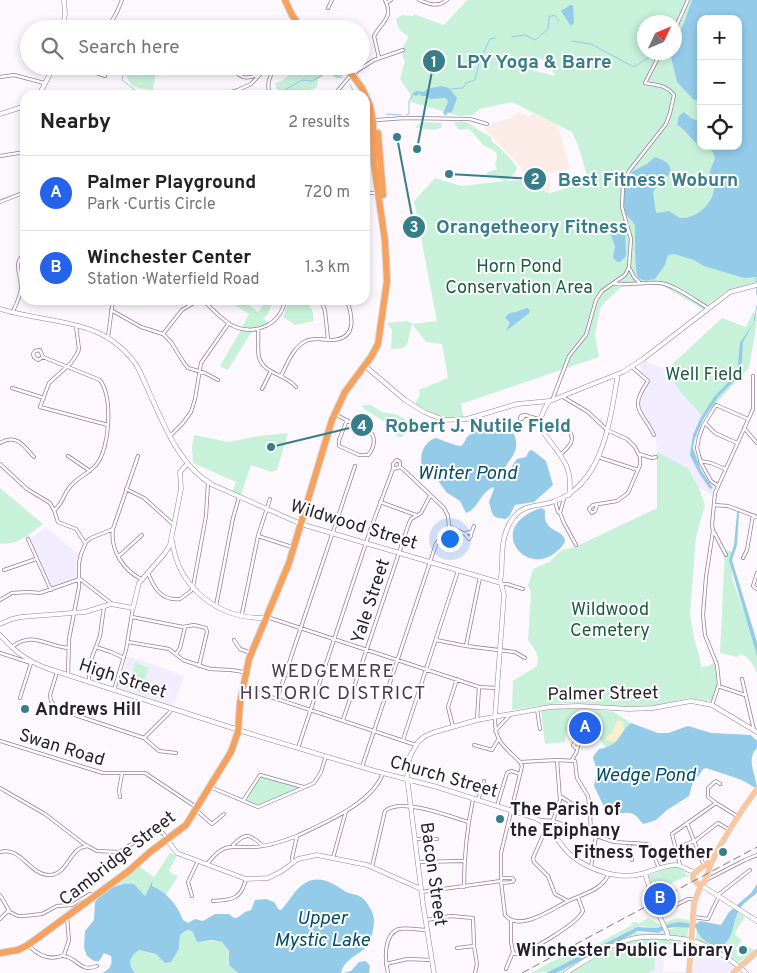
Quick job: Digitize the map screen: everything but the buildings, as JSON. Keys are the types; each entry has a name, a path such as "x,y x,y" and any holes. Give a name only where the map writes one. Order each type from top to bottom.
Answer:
{"highway":[{"path":"285,0 295,20"},
{"path":"354,75 362,88"},
{"path":"354,75 365,90"},
{"path":"370,97 377,120 376,147"},
{"path":"370,109 376,147 378,181"},
{"name":"Cambridge Street","path":"378,181 375,193 384,216"},
{"name":"Cambridge Street","path":"0,953 18,950 28,945 133,868 186,825 232,752 238,729 243,688 251,653 294,548 334,414 344,392 376,348 380,337 387,281 384,216 378,181"}],"main road":[{"path":"689,973 697,891 708,873 712,860 728,830 757,789"},
{"path":"702,883 694,875 712,860"},
{"path":"703,868 708,873"},
{"path":"733,973 757,952"}],"street":[{"path":"63,20 64,0"},
{"path":"112,20 122,0"},
{"path":"328,8 332,0"},
{"path":"379,58 374,36 388,15 389,9 385,1 391,0"},
{"path":"419,0 438,5 447,0"},
{"path":"681,15 688,0"},
{"path":"370,64 379,58 403,50"},
{"path":"569,495 570,478 566,465 543,432 540,420 551,400 569,356 586,335 596,300 602,291 625,274 629,267 631,239 622,207 623,185 629,171 666,124 674,95 661,85 645,83 657,60"},
{"path":"0,77 14,74 45,83"},
{"path":"42,90 49,75"},
{"path":"238,75 242,78 258,75"},
{"path":"239,90 255,81 258,75"},
{"path":"269,90 272,75"},
{"path":"345,82 346,75"},
{"path":"338,90 352,75"},
{"path":"345,82 356,82 362,88"},
{"path":"0,114 20,108"},
{"path":"377,120 470,118 487,124"},
{"path":"0,156 20,153"},
{"path":"370,193 375,193"},
{"path":"0,202 20,194"},
{"path":"20,260 17,265 20,276"},
{"path":"629,267 634,277 640,282"},
{"path":"614,283 621,286 640,282 664,283 708,308"},
{"path":"364,366 411,404 429,414 444,420 467,419 516,404 551,400 618,374 632,367 730,292 757,285"},
{"path":"12,312 20,295"},
{"path":"0,309 76,326 108,337 112,305"},
{"path":"163,334 182,310 192,305"},
{"path":"207,305 229,323 242,329 258,328 271,323 278,317 284,305"},
{"path":"323,305 328,339"},
{"path":"281,376 295,351 304,342 313,339 343,337 350,330 353,319 349,305"},
{"path":"111,310 141,327 163,334 171,342 186,366 191,370 199,371 218,380"},
{"path":"170,436 183,423 194,406 199,371 204,357 229,323"},
{"path":"76,326 78,349 76,357 49,383 40,407 108,425"},
{"path":"258,328 259,358 263,365 296,387"},
{"name":"Wildwood Street","path":"108,337 125,350 137,366 178,450 208,483 301,524 480,576 500,584"},
{"path":"43,357 98,378 106,392 108,425 106,446 98,462 90,471 70,486 60,504 54,510"},
{"path":"632,367 648,381 638,397 638,406 641,415 654,435"},
{"path":"262,389 271,371"},
{"path":"609,873 603,884 540,917 520,921 511,920 505,915 501,881 501,853 522,766 521,762 498,740 495,731 495,716 504,595 500,584 504,538 518,512 527,507 564,498 587,479 598,457 607,430 618,374"},
{"path":"753,376 754,405 715,493 703,626 708,645 716,659 718,686 712,705 756,731"},
{"path":"12,388 44,398"},
{"path":"562,396 588,412 607,430 627,439 639,454 638,470 628,493 616,501 596,505"},
{"path":"718,485 711,481 700,461 698,444 705,423 716,405 748,419"},
{"path":"754,405 757,408"},
{"path":"334,414 344,418 369,432 373,436 373,445 368,455 359,455 339,446 339,440 347,420"},
{"path":"525,415 540,420"},
{"path":"705,423 715,433 737,443"},
{"path":"744,428 757,443"},
{"path":"560,455 573,440 573,436 568,429"},
{"path":"0,443 10,438 18,440 34,457"},
{"path":"639,454 652,458 656,457"},
{"path":"68,456 90,471"},
{"path":"138,456 113,529 115,547 125,568 141,579"},
{"path":"598,457 638,470"},
{"path":"298,748 392,469 392,464 397,460 400,462 399,467"},
{"path":"700,461 711,462 725,470"},
{"path":"114,690 128,642 137,587 141,579 164,554 172,538 181,489 180,472 188,463"},
{"path":"0,464 27,489 48,500 58,522 76,529 85,543"},
{"path":"277,699 355,466"},
{"path":"392,469 399,467"},
{"path":"362,767 436,544 449,526 447,513 399,467"},
{"path":"148,571 156,590 165,598 180,599 193,587 206,516 208,483"},
{"path":"126,489 144,498 174,525"},
{"name":"Yale Street","path":"344,720 409,523 422,511 430,495"},
{"path":"216,607 233,518 239,497"},
{"path":"560,513 564,498"},
{"path":"242,614 258,536 270,499"},
{"path":"555,501 558,512 576,545"},
{"path":"380,502 417,516"},
{"path":"714,505 728,506 757,517"},
{"path":"743,558 747,550 753,515"},
{"path":"449,526 466,534 469,532 471,534 474,526"},
{"path":"68,675 69,648 80,580 79,563 85,543 96,535 113,529"},
{"path":"713,531 726,555"},
{"path":"119,556 142,534"},
{"path":"258,536 294,548"},
{"path":"172,538 178,560 193,587 204,599 216,607 265,618 335,638 479,687 498,688"},
{"path":"28,539 51,590"},
{"path":"4,570 36,560"},
{"path":"403,740 459,570"},
{"path":"757,573 753,586 757,589"},
{"path":"466,646 480,576"},
{"path":"0,600 12,593 40,593 80,580"},
{"path":"80,580 111,604 133,608"},
{"path":"500,584 523,589"},
{"path":"0,624 4,621 21,617 93,611 111,604"},
{"path":"89,682 89,665 100,636 104,607"},
{"path":"132,617 185,627 196,625 206,628 199,666"},
{"path":"176,654 181,646 185,627"},
{"path":"0,635 31,662 20,698"},
{"path":"12,647 28,639 69,648"},
{"path":"234,640 239,648 251,653"},
{"path":"436,640 515,652 525,658"},
{"path":"128,642 168,648 183,660 214,670 246,672"},
{"path":"96,647 124,658"},
{"name":"High Street","path":"0,653 238,729"},
{"path":"57,672 50,695 52,704 57,709 144,738 159,751 176,753"},
{"path":"453,727 448,707 457,679"},
{"path":"742,679 745,696 756,731"},
{"path":"718,686 745,696"},
{"path":"477,720 479,687"},
{"path":"243,688 416,745"},
{"name":"Palmer Street","path":"416,745 430,733 477,720 537,709 572,706 629,710 691,701 712,705"},
{"path":"144,738 170,713 172,708"},
{"path":"537,709 540,729"},
{"path":"495,731 511,714"},
{"path":"486,718 495,725"},
{"name":"Church Street","path":"238,729 362,767 473,798 539,820 549,829 569,854 578,861 609,873 626,876 645,873 659,868 682,866 694,875"},
{"path":"474,745 493,750 498,740"},
{"name":"Swan Road","path":"0,741 103,773 146,774 197,809 211,823 215,823 224,814"},
{"name":"Bacon Street","path":"416,745 408,762 407,779 421,891 434,973"},
{"path":"576,748 577,751 573,760 577,778 589,799 591,834"},
{"path":"210,787 258,807 314,783 318,779 326,756"},
{"path":"557,760 560,796 553,821 549,829 544,833 533,856 534,860 548,876 555,894 568,901"},
{"path":"521,762 573,760"},
{"path":"497,806 507,773 511,771 520,774"},
{"path":"207,864 222,850 232,846 263,846 297,836 347,810 376,786 383,773"},
{"path":"120,798 119,790 122,774"},
{"path":"244,801 260,774 304,788"},
{"path":"478,800 484,781"},
{"path":"720,784 716,781 713,782 708,788 708,796 737,816"},
{"path":"0,788 45,814 88,846 102,852 119,852 146,833 154,831 163,833 177,853 246,879 268,878 282,871 293,862 317,855 372,867 421,891 501,881"},
{"path":"560,796 568,802 590,811"},
{"path":"464,886 463,861 473,798"},
{"path":"682,866 672,834 716,803"},
{"path":"372,867 385,812 388,809 410,806 468,822"},
{"path":"333,858 347,810"},
{"path":"539,820 553,821 614,842 649,846 659,868"},
{"path":"687,823 703,868"},
{"path":"677,848 694,841 718,823 728,830"},
{"path":"232,846 240,838 247,835 253,837 263,846"},
{"path":"293,862 292,858 297,836"},
{"path":"591,867 596,836"},
{"path":"415,839 437,839"},
{"path":"629,843 632,860"},
{"path":"0,852 5,851 16,854 39,872 50,875 61,870 75,851 88,846"},
{"path":"757,855 702,883 709,890 757,921"},
{"path":"192,896 188,882 198,861"},
{"path":"418,862 463,861"},
{"path":"693,919 708,919 719,896 750,870"},
{"path":"645,873 668,938"},
{"path":"213,901 236,897 242,891 246,879"},
{"path":"0,895 9,910 18,916 42,914 57,906 77,903 88,894 94,896"},
{"path":"513,952 515,954 525,953 581,916 583,911 578,896"},
{"path":"658,914 688,899 695,899"},
{"path":"0,919 9,910"},
{"path":"66,916 68,946 72,958 85,970 91,970 97,966"},
{"path":"426,920 451,916 472,917 474,919 474,946 477,964 475,973"},
{"path":"506,969 513,952 511,920"},
{"path":"388,973 386,964 388,940 394,932 403,929 427,930"},
{"path":"566,973 626,941 643,938 691,940 724,956 746,973"},
{"path":"28,945 44,957 62,956 72,958"},
{"path":"62,956 68,946"},
{"path":"457,948 474,946"},
{"path":"386,964 407,959 432,960"}],"shaded area":[{"path":"518,112 530,117 533,113 558,125 570,168 547,174 551,184 549,192 523,184 526,173 484,128 499,121 510,119"},
{"path":"644,360 666,370 679,390 703,417 692,448 696,464 709,485 714,488 712,494 699,488 688,468 657,452 655,433 639,407 641,396 650,380 641,372 640,366"},
{"path":"46,527 78,554 76,564 77,578 54,587 51,586 29,540"},
{"path":"127,656 184,676 173,708 118,689"},
{"path":"653,942 661,943 662,945 664,953 663,972 686,973 648,973 655,969"},
{"path":"696,946 734,965 734,968 728,973 692,973 694,947"}],"green space":[{"name":"Horn Pond Conservation Area","path":"467,0 757,0 757,282 725,292 703,309 663,286 639,283 621,287 600,309 595,335 599,357 461,404 464,418 445,417 415,404 420,395 419,390 448,378 442,344 426,342 412,324 437,321 414,201 435,178 461,186 506,181 486,175 488,172 497,169 495,164 497,159 496,153 482,144 469,129 459,130 454,123 468,123 491,137 492,142 506,154 517,168 507,181 522,180 523,184 550,193 589,182 572,132 512,102 480,109 472,115 459,116 411,102 410,94 400,79 405,61 402,49 408,38 399,28 396,19 402,15 413,16 414,14 444,25","holes":["538,58 549,62 555,76 529,69 528,66 533,60"]},
{"path":"126,75 156,75 153,90 135,87"},
{"path":"289,75 325,75 318,79 317,87 312,89 278,90 275,83"},
{"path":"331,75 344,75 337,79"},
{"path":"423,122 441,123 442,127 432,130 415,127"},
{"path":"235,305 249,305 258,312 263,305 271,305 268,314 263,318 269,323 253,328 242,327 249,314"},
{"path":"287,305 308,305 312,310 314,321 295,325 283,317"},
{"name":"Well Field","path":"753,312 757,317 757,321 749,368 703,417 679,390 666,370 722,318 746,327"},
{"path":"407,321 412,323 407,345 403,348 391,349 392,330 387,323"},
{"path":"241,330 252,331 228,370 220,366"},
{"path":"363,405 371,405 382,412 395,414 405,419 408,423 406,433 402,437 398,437 382,420 364,409"},
{"path":"288,433 277,470 272,472 251,465 241,495 232,492 236,482 193,463 192,448 194,435 229,442"},
{"name":"Wildwood Cemetery","path":"657,452 688,468 699,488 705,505 696,537 690,614 703,676 702,667 709,666 715,662 717,687 712,701 709,701 706,695 708,701 689,698 657,705 620,707 560,703 512,710 513,681 537,666 538,658 528,640 531,593 528,585 533,569 549,562 562,550 575,547 657,508"},
{"path":"0,488 43,524 23,538 6,544 0,543"},
{"path":"725,549 732,552 732,578 757,648 757,673 751,662 741,654 737,657 720,653"},
{"path":"135,662 149,668 140,692 123,686 126,676 140,680 133,671"},
{"path":"592,709 614,712 631,723 616,742 606,748 595,733 566,732 565,742 545,744 541,710"},
{"path":"259,776 298,787 299,789 259,805 245,800"},
{"path":"170,853 177,856 169,870 178,876 166,895 152,886 153,880 145,896 134,884 118,884 117,882 139,866 154,877"},
{"path":"675,867 681,869 689,877 684,877 655,892 648,875"},
{"path":"738,912 745,917 735,932 735,935 742,940 735,949 738,951 736,954 741,957 750,947 755,951 739,962 696,939 697,930 701,937 714,945 725,943 732,932"},
{"path":"648,918 659,924 677,918 689,920 689,924 678,922 656,928 642,926 634,928 548,972 531,973 570,952 573,957 632,925 631,923 637,922 638,924"},
{"path":"679,927 688,927 687,944 672,945 654,942 655,969 648,973 556,973 631,934 638,932 660,933"},
{"path":"187,930 192,931 195,939 222,942 228,952 228,963 238,973 135,973 130,963 136,952 139,950 156,954 163,961 177,952 180,945 180,935"}],"sand":[{"path":"620,720 623,722 624,732 616,742 608,741 606,737 612,733 616,722"}],"water":[{"path":"692,0 757,0 757,277 744,278 704,266 694,260 674,254 668,255 665,265 655,279 643,280 639,278 636,272 635,225 626,214 623,204 628,179 633,171 647,164 655,157 668,163 671,171 653,192 656,213 669,211 680,218 686,218 698,213 711,199 714,185 710,172 715,157 710,150 742,150 742,15 697,15 697,100 693,99 677,82 672,60 682,60 682,27"},
{"path":"573,5 574,23 571,26 561,11"},
{"path":"441,86 449,88 457,98 452,112 447,113 446,116 443,113 448,102 446,98 430,99 427,96 412,94 416,91 424,92 427,89"},
{"path":"684,112 692,119 697,120 697,143 677,125 679,116"},
{"path":"609,225 615,229 623,225 625,226 626,256 620,262 617,262 613,257 615,246 608,227"},
{"path":"527,308 530,310 529,313 506,331 510,323 505,317 510,313"},
{"path":"755,321 743,342 741,374 718,397 703,420 695,438 693,448 701,470 713,488 710,489 690,455 693,435 700,419 714,397 737,373 740,343"},
{"name":"Winter Pond","path":"501,427 514,434 516,441 515,452 502,475 510,469 517,459 526,457 529,451 532,450 546,461 553,485 534,502 515,505 506,519 495,517 492,513 489,502 493,487 466,513 460,501 446,492 433,473 422,466 421,457 423,449 428,442 436,438 461,446 471,433 483,429"},
{"path":"541,508 545,510 545,519 548,525 562,535 565,540 556,552 544,558 533,559 523,555 516,547 513,537 515,527 524,516"},
{"path":"737,512 739,512 737,545 732,560 757,642 757,656 729,560 734,545"},
{"name":"Wedge Pond","path":"631,723 658,733 668,733 688,726 711,733 751,735 757,741 757,748 752,758 752,768 757,789 742,780 706,768 703,769 693,782 689,796 667,810 656,820 644,824 632,814 610,814 606,811 594,786 597,771 593,757 599,749 615,742"},
{"name":"Upper Mystic Lake","path":"153,880 152,886 171,900 183,920 188,923 195,919 203,921 215,914 229,914 237,918 251,910 255,900 266,899 274,902 279,910 281,910 295,892 307,882 323,880 366,901 374,917 372,933 367,946 345,964 341,973 238,973 229,965 229,951 222,942 212,940 197,942 192,931 187,930 180,935 179,949 171,962 165,963 156,954 139,950 133,955 130,963 135,973 102,973 110,966 112,962 111,956 104,953 99,961 94,961 87,956 84,947 85,931 94,920 95,902 112,887 123,884 134,884 145,896"},
{"path":"757,884 757,893 739,910 731,934 722,946 706,941 699,935 696,928 668,928 658,933 638,931 556,973 546,973 637,927 657,928 679,922 696,924 700,921 721,925 729,912 751,893"},
{"name":"Upper Mystic Lake","path":"366,961 370,966 369,973 343,973 351,971 359,962"}],"waterway":[{"path":"512,37 525,35 535,40 548,29 549,17 554,15 559,21"},
{"path":"483,54 490,39 495,38"},
{"path":"572,41 591,44 634,67 645,60"},
{"path":"451,89 463,88 466,83 475,80 479,63 483,56"},
{"path":"123,75 122,80 135,90"},
{"path":"285,90 302,80 312,81 323,75"},
{"path":"335,75 342,78"},
{"path":"350,84 353,90"},
{"path":"406,115 409,114 409,101 413,95"},
{"path":"386,114 401,115"},
{"path":"756,287 757,295"},
{"path":"754,321 757,305"}],"railway":[{"path":"522,973 757,847"}],"place":[{"name":"Orangetheory Fitness","path":"397,137"},
{"name":"LPY Yoga & Barre","path":"417,149"},
{"name":"Best Fitness Woburn","path":"449,174"},
{"name":"Robert J. Nutile Field","path":"271,447"},
{"name":"Andrews Hill","path":"25,709"},
{"name":"Palmer Playground","path":"585,728"},
{"name":"The Parish of the Epiphany","path":"500,819"},
{"name":"Fitness Together","path":"723,852"},
{"name":"Winchester Center","path":"660,899"},
{"name":"Winchester Public Library","path":"743,950"}],"district":[{"name":"WEDGEMERE HISTORIC DISTRICT","path":"333,681"}]}
